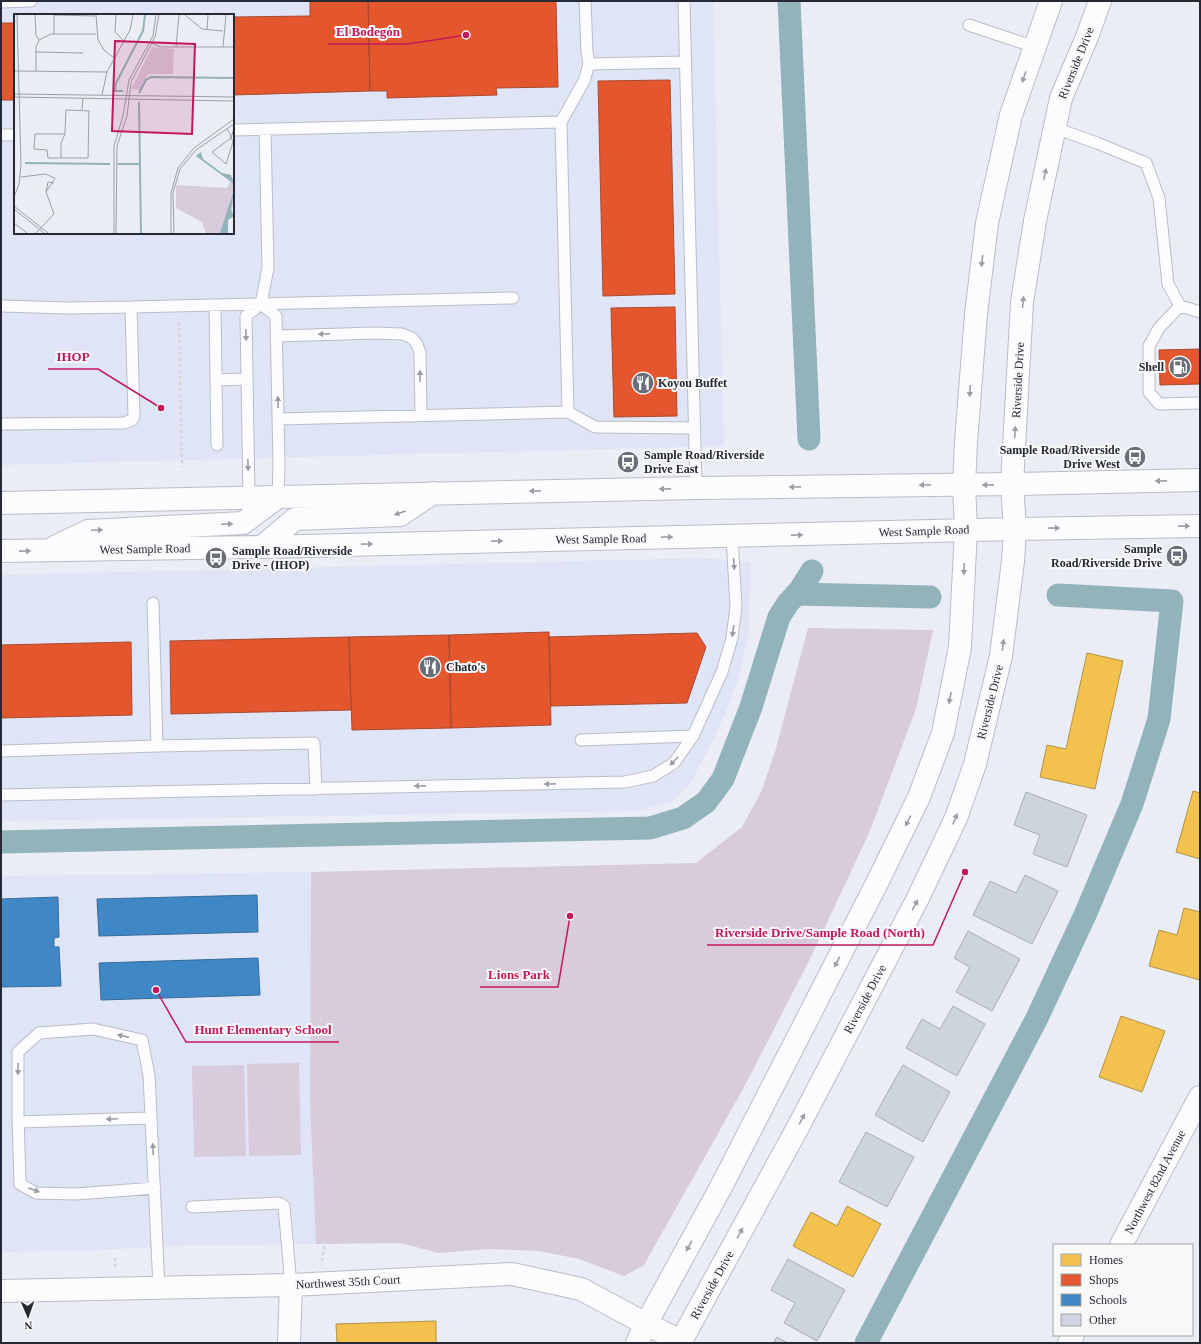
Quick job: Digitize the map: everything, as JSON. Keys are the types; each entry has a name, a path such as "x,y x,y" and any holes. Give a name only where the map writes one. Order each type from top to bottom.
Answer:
{"street":[{"path":"642,1333 760,1112 878,881 919,797 943,733 960,647 966,530 964,485 976,314 987,223 1011,115 1034,47 1052,1"},
{"name":"Riverside Drive","path":"681,1342 918,898 956,818 975,764 1001,656 1012,562 1015,529 1012,484 1022,302 1035,221 1061,98 1087,37 1100,1"},
{"path":"1,503 433,493 1200,480"},
{"path":"262,547 295,519 400,515 433,493"},
{"path":"48,550 88,530 243,523 278,497"},
{"name":"West Sample Road","path":"1,552 1200,526"},
{"name":"Northwest 82nd Avenue","path":"1122,1244 1200,1097"},
{"name":"Northwest 35th Court","path":"1,1291 291,1285 512,1274 581,1289 642,1333 681,1342"},
{"path":"289,1343 291,1285"}],"lane":[{"path":"1,2 31,1"},
{"path":"568,412 561,122 584,81 589,64 587,52 586,1"},
{"path":"684,1 696,488"},
{"path":"969,25 1034,47"},
{"path":"589,64 685,62"},
{"path":"234,130 561,122"},
{"path":"1055,128 1098,143 1146,163 1159,198 1168,284 1180,306 1200,312"},
{"path":"249,497 246,316 261,304 268,268 265,129"},
{"path":"1,136 14,135"},
{"path":"1,306 68,308 513,298"},
{"path":"261,304 276,316 279,466 278,497"},
{"path":"215,305 217,445"},
{"path":"1180,306 1159,328 1149,346 1149,392 1159,404 1200,403"},
{"path":"1,424 124,423 132,420 134,416 131,307"},
{"path":"277,336 375,333 402,334 412,338 417,344 420,353 421,415"},
{"path":"216,380 247,379"},
{"path":"278,418 568,412 595,428 694,428"},
{"path":"1,795 625,782 653,776 674,763 693,736 722,672 732,638 736,606 732,536"},
{"path":"153,604 157,746"},
{"path":"582,740 693,736"},
{"path":"1,751 314,743 316,788"},
{"path":"155,1188 76,1194 36,1192 20,1184 18,1052 39,1033 93,1029 142,1040 149,1075 155,1188 159,1288"},
{"path":"18,1122 151,1118"},
{"path":"192,1207 279,1203 284,1206 291,1285"}],"path":[{"path":"179,306 182,467"},
{"path":"318,1283 324,1248 319,1098 320,1027 331,921 339,897 353,885 372,880 568,875 648,939 700,1014 731,1027"}],"shaded area":[{"path":"1,1 713,1 724,446 1,465"},
{"path":"701,558 751,562 749,631 738,682 715,737 690,784 671,802 637,811 1,821 1,575"},
{"path":"808,628 933,630 916,709 870,831 809,961 743,1089 644,1265 624,1276 579,1259 539,1251 488,1249 438,1253 401,1243 316,1244 310,1103 311,872 696,863 742,827 761,792 775,752"},
{"path":"311,872 310,1103 316,1244 179,1246 97,1250 1,1252 1,876"},
{"path":"299,1063 301,1155 249,1156 247,1064"},
{"path":"244,1065 246,1156 194,1157 192,1066"}],"building: Homes":[{"path":"1087,653 1123,661 1095,789 1040,777 1047,745 1066,749"},
{"path":"1193,791 1200,793 1200,859 1176,852"},
{"path":"1184,908 1200,912 1200,980 1149,966 1159,930 1177,935"},
{"path":"1121,1016 1165,1031 1142,1092 1099,1077"},
{"path":"847,1206 881,1224 853,1277 793,1246 811,1212 837,1226"},
{"path":"436,1321 436,1343 337,1343 336,1324"}],"building: Shops":[{"path":"310,1 368,1 370,91 234,95 234,17 310,16"},
{"path":"368,1 556,1 558,87 496,88 497,95 387,98 387,91 370,91"},
{"path":"1,23 14,23 14,100 1,100"},
{"path":"670,80 675,294 603,296 598,81"},
{"path":"675,307 677,416 614,417 611,308"},
{"name":"Shell","path":"1200,349 1200,384 1160,385 1159,350"},
{"path":"549,632 551,725 451,728 449,635"},
{"path":"697,633 706,647 687,703 551,706 549,637"},
{"path":"449,635 451,728 352,730 349,637"},
{"path":"349,637 351,710 171,714 170,641"},
{"path":"131,642 132,715 1,718 1,645"}],"building: Schools":[{"path":"257,895 258,932 99,936 97,899"},
{"path":"58,897 59,937 54,938 54,947 59,947 61,986 1,987 1,899"},
{"path":"258,958 260,995 101,1000 99,963"}],"building: Other":[{"path":"1026,792 1087,815 1067,867 1033,854 1040,835 1014,825"},
{"path":"1025,875 1058,891 1032,944 973,915 990,881 1016,893"},
{"path":"968,931 1020,959 992,1011 956,992 970,967 954,958"},
{"path":"953,1006 985,1024 957,1076 906,1048 922,1019 940,1029"},
{"path":"903,1065 950,1092 923,1142 875,1115"},
{"path":"866,1132 914,1157 887,1207 839,1182"},
{"path":"788,1259 845,1290 817,1341 784,1323 795,1303 771,1290"},
{"path":"777,1337 788,1343 773,1343"}],"waterway":[{"path":"789,1 809,439"},
{"path":"1,842 650,828 683,818 706,802 723,779 751,707 779,617 788,603 800,590 812,571"},
{"path":"796,594 930,597"},
{"path":"866,1343 1036,1020 1085,915 1132,804 1159,719 1172,601 1058,595"}],"place":[{"name":"El Bodegón","path":"466,35"},
{"name":"Shell","path":"1180,367"},
{"name":"Koyou Buffet","path":"643,383"},
{"name":"IHOP","path":"161,408"},
{"name":"Sample Road/Riverside Drive West","path":"1135,457"},
{"name":"Sample Road/Riverside Drive East","path":"628,462"},
{"name":"Sample Road/Riverside Drive","path":"1177,556"},
{"name":"Sample Road/Riverside Drive - (IHOP)","path":"216,558"},
{"name":"Chato's","path":"430,667"},
{"name":"Riverside Drive/Sample Road (North)","path":"965,872"},
{"name":"Lions Park","path":"570,916"},
{"name":"Hunt Elementary School","path":"156,990"}]}
